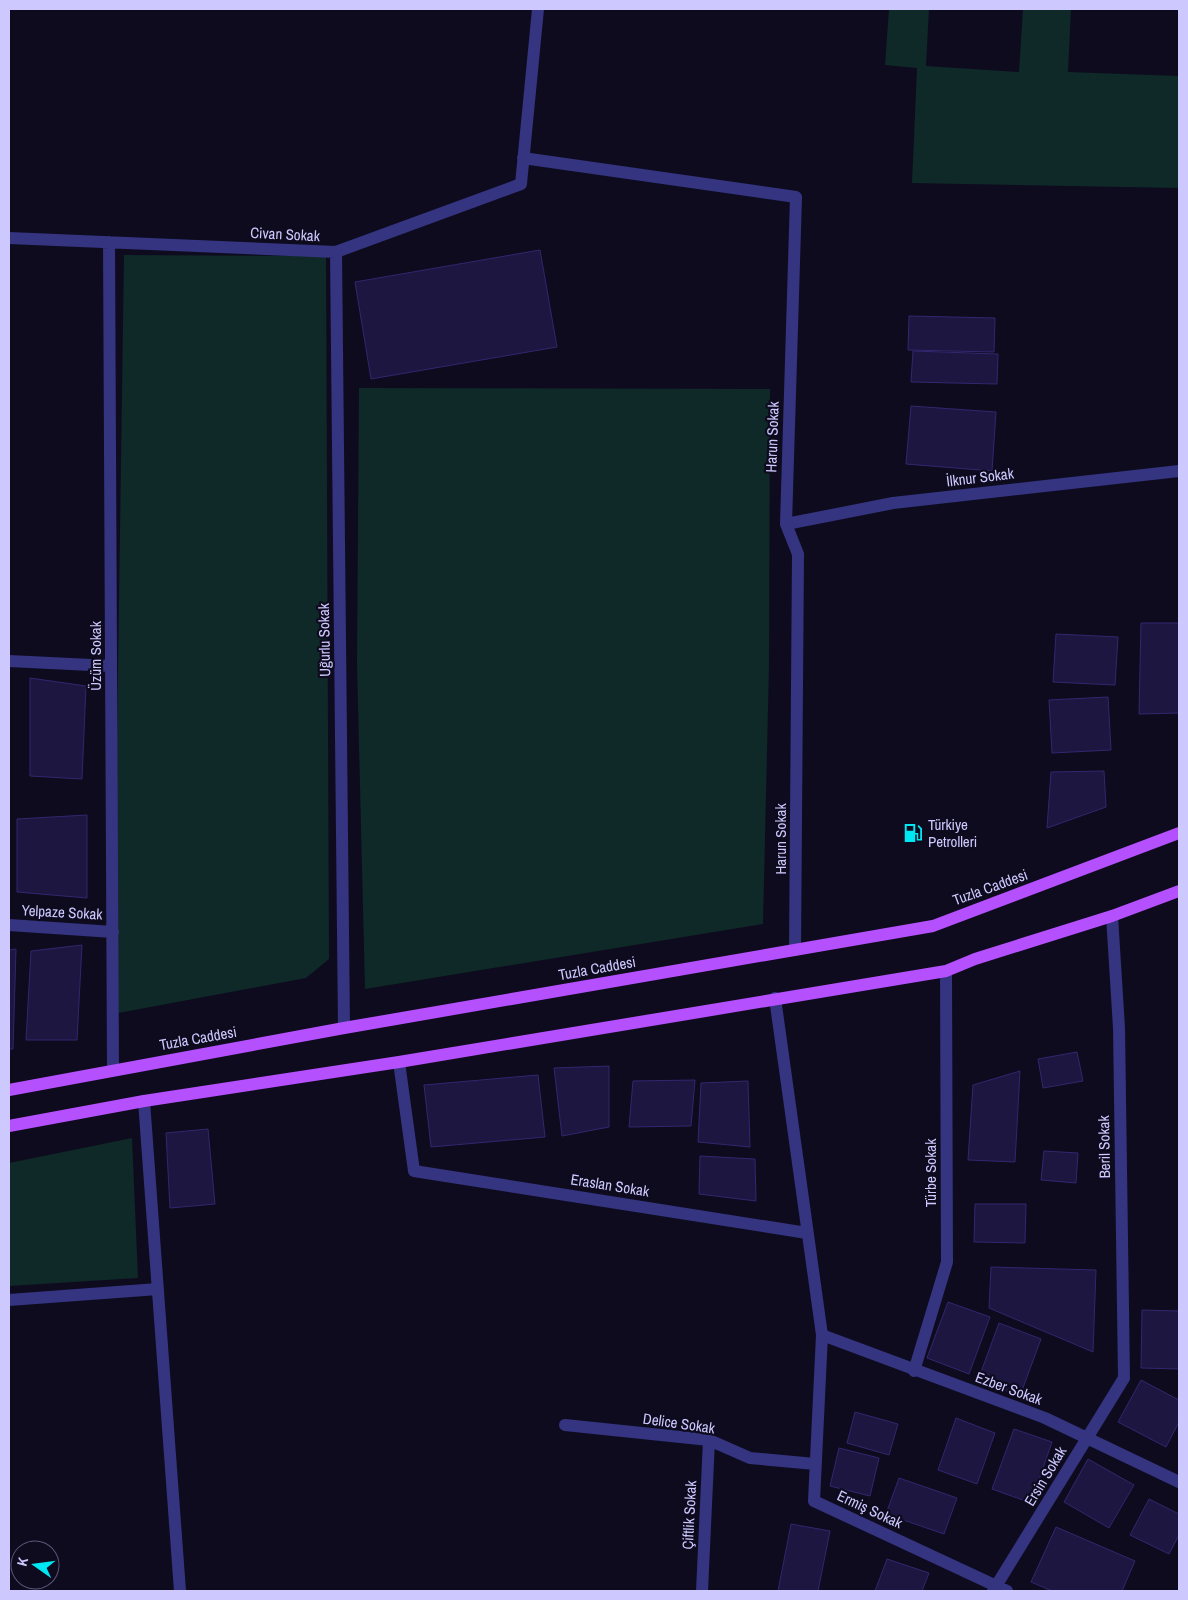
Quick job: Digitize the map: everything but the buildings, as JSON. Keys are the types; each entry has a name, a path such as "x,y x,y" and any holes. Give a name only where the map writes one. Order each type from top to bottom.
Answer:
{"main road":[{"name":"Tuzla Caddesi","path":"9,1090 344,1028 933,926 1179,833"},
{"path":"9,1126 144,1102 399,1062 946,971 975,959 1112,916 1179,890"}],"street":[{"path":"523,158 538,9"},
{"name":"Civan Sokak","path":"9,238 336,252 521,184 523,158"},
{"name":"Harun Sokak","path":"523,158 796,197 786,524 798,554 795,950"},
{"name":"Üzüm Sokak","path":"109,242 113,1070"},
{"name":"Uğurlu Sokak","path":"336,252 344,1028"},
{"name":"İlknur Sokak","path":"786,524 893,503 1179,470"},
{"path":"9,661 111,666"},
{"name":"Beril Sokak","path":"1112,916 1119,1028 1124,1378"},
{"name":"Yelpaze Sokak","path":"9,926 112,932"},
{"name":"Türbe Sokak","path":"914,1370 947,1262 946,971"},
{"path":"776,998 822,1336"},
{"name":"Eraslan Sokak","path":"399,1062 414,1170 807,1233"},
{"path":"144,1102 180,1591"},
{"path":"9,1300 158,1289"},
{"name":"Ezber Sokak","path":"822,1336 1045,1418 1179,1482"},
{"name":"Ermiş Sokak","path":"822,1336 814,1501 999,1590"},
{"name":"Ersin Sokak","path":"999,1590 1086,1439 1124,1378"},
{"name":"Delice Sokak","path":"565,1425 709,1440 750,1458 815,1464"},
{"name":"Çiftlik Sokak","path":"702,1591 709,1440"}],"green space":[{"path":"889,9 929,9 926,66 1019,72 1023,9 1071,9 1068,72 1179,76 1179,188 912,183 917,68 885,65"},
{"path":"124,255 326,256 329,959 306,978 113,1014"},
{"path":"359,388 770,389 769,666 763,924 365,989 357,664"},
{"path":"132,1138 138,1278 9,1286 9,1163"}],"place":[{"name":"Türkiye Petrolleri","path":"913,833"}]}
